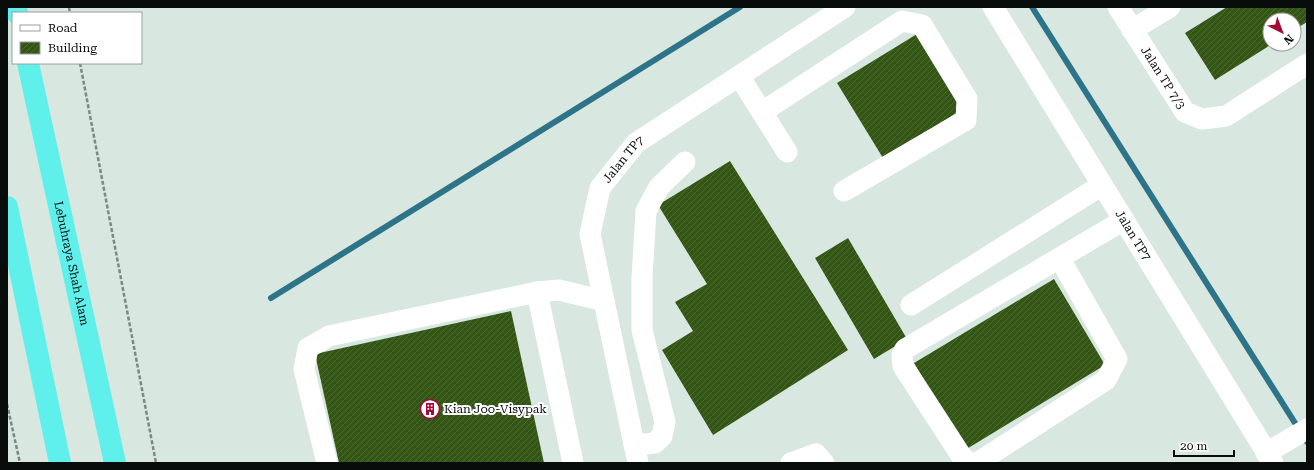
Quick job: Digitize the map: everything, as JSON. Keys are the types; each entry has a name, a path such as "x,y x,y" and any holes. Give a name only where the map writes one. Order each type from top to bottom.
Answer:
{"highway":[{"name":"Lebuhraya Shah Alam","path":"28,64 115,463"},
{"path":"7,207 60,463"}],"street":[{"name":"Jalan TP7","path":"636,454 590,234 600,188 636,143 845,7"},
{"name":"Jalan TP7","path":"993,7 1102,185 1272,454"},
{"name":"Jalan TP 7/3","path":"1118,7 1185,112 1202,119 1226,116 1307,64"},
{"path":"1132,30 1170,7"},
{"path":"762,112 902,22 922,25 967,99 966,120 844,191"},
{"path":"739,76 787,152"},
{"path":"636,454 655,443 662,436 665,422 642,330 642,278 646,211 659,186 685,162"},
{"path":"911,305 1102,185"},
{"path":"972,463 968,462 962,457 903,366 902,355 905,350 1124,220"},
{"path":"977,463 1106,380 1113,369 1117,359 1060,259"},
{"path":"327,463 304,369 308,348 329,336 537,292 558,290 604,301"},
{"path":"537,292 574,463"},
{"path":"1272,454 1307,429"},
{"path":"791,463 816,454 824,463"}],"path":[{"path":"80,64 156,463"},
{"path":"7,404 20,463"}],"building":[{"path":"1227,7 1307,7 1307,22 1302,25 1302,12 1262,12 1262,50 1215,80 1185,33"},
{"path":"917,34 963,109 883,158 837,83"},
{"path":"730,161 848,350 713,435 662,350 693,331 675,302 707,284 658,205"},
{"path":"848,238 907,339 874,359 815,258"},
{"path":"1054,279 1105,365 965,450 914,363"},
{"name":"Kian Joo-Visypak","path":"511,311 544,463 339,463 315,354"}],"waterway":[{"path":"271,298 740,7"},
{"path":"1032,7 1307,442"}],"place":[{"name":"Kian Joo-Visypak","path":"430,409"}]}
